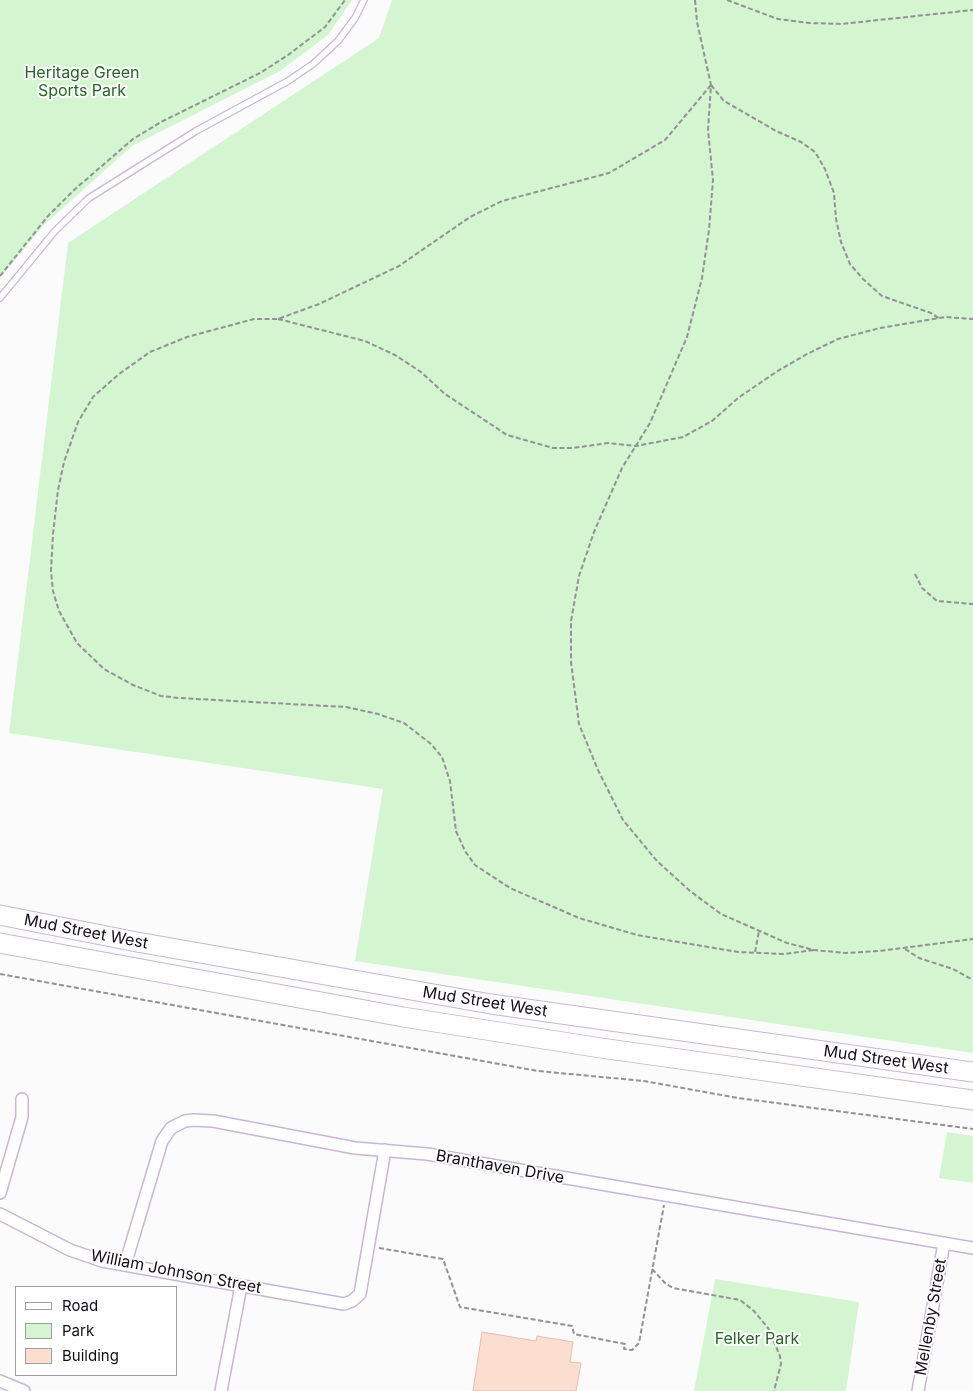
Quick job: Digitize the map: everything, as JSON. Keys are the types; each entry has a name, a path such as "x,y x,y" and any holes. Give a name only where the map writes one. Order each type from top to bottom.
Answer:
{"main road":[{"name":"Mud Street West","path":"0,915 490,1004 973,1072"},
{"name":"Mud Street West","path":"0,943 403,1017 601,1048 973,1100"}],"street":[{"path":"0,1193 22,1118 22,1099"},
{"name":"Branthaven Drive","path":"125,1265 162,1141 172,1128 185,1121 213,1121 355,1148 427,1154 973,1248"},
{"name":"William Johnson Street","path":"0,1214 70,1250 102,1260 344,1304 352,1301 360,1294 385,1150"},
{"name":"Mellenby Street","path":"918,1391 944,1243"},
{"path":"221,1391 241,1286"},
{"path":"0,1381 24,1391"}],"lane":[{"path":"0,298 55,231 89,198 196,131 274,89 313,64 338,41 355,18 364,0"}],"path":[{"path":"0,276 48,216 74,190 133,139 161,122 260,73 288,55 325,27 345,0"},
{"path":"695,0 706,68 711,85 708,130 713,180 709,230 702,278 687,337 650,424 622,468 594,532 580,576 571,620 570,662 579,724 598,770 623,820 657,861 690,891 721,914 787,943 814,950 845,952 905,949 973,939"},
{"path":"728,0 778,19 817,23 880,21 973,10"},
{"path":"711,85 724,101 816,152 834,193 836,219 841,242 850,264 882,296 931,313 940,319"},
{"path":"278,319 319,304 398,266 470,218 502,201 609,173 665,140 711,85"},
{"path":"814,950 784,954 738,952 637,935 579,918 510,888 475,865 464,851 456,832 450,781 442,757 431,744 404,724 378,714 346,707 161,696 133,685 104,669 77,643 59,611 53,591 51,571 53,534 58,490 64,462 78,422 93,397 150,352 186,337 254,319 278,319 366,341 395,355 421,372 444,394 476,417 507,435 553,448 573,448 608,443 636,446 683,437 712,421 738,398 776,372 838,339 880,328 940,319 973,319"},
{"path":"915,574 922,588 937,601 963,605 973,604"},
{"path":"756,952 759,931"},
{"path":"905,949 919,958 953,969 973,980"},
{"path":"0,974 538,1071 644,1081 738,1098 973,1129"},
{"path":"369,1246 443,1259 460,1306 572,1326 574,1334 625,1344 624,1349 632,1350 639,1343 666,1196"},
{"path":"652,1269 666,1284 673,1288 740,1300 754,1311 768,1328 780,1356 781,1364 774,1391"}],"green space":[{"name":"Heritage Green Sports Park","path":"0,0 352,0 328,35 280,71 132,146 44,225 0,278"},
{"path":"392,0 973,0 973,1053 355,961 383,789 9,733 68,243 379,38"},
{"path":"947,1132 973,1136 973,1183 939,1178"},
{"name":"Felker Park","path":"715,1279 859,1302 846,1391 694,1391"}],"building":[{"path":"482,1332 536,1341 537,1336 573,1342 570,1362 581,1363 576,1391 473,1391"}]}
